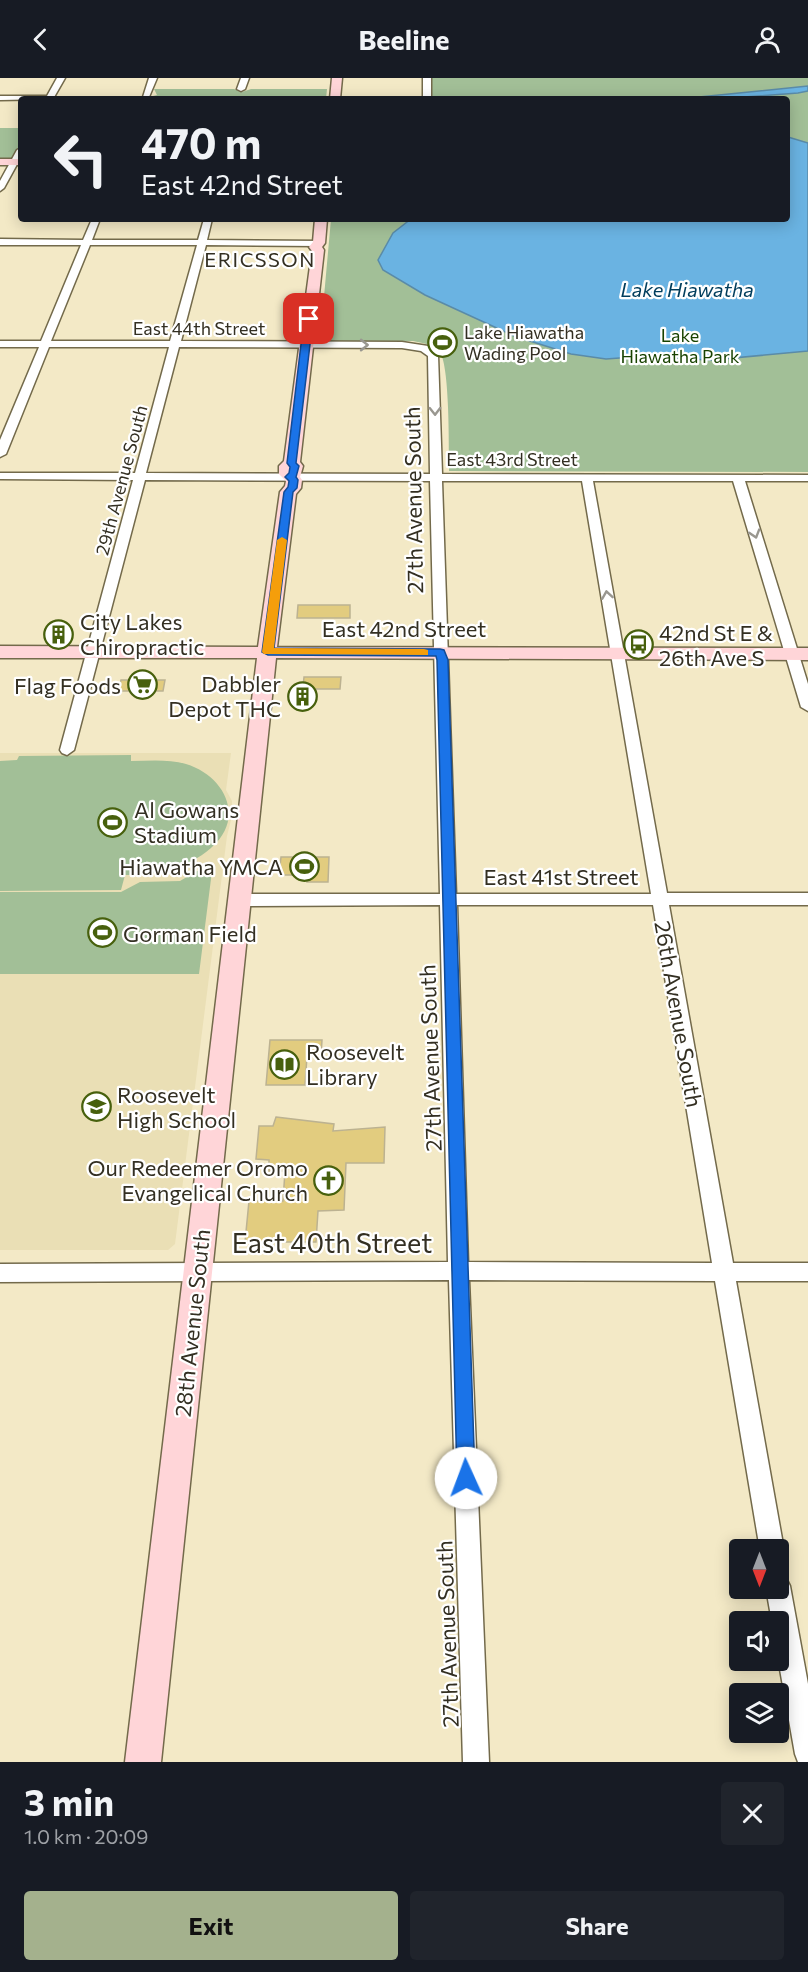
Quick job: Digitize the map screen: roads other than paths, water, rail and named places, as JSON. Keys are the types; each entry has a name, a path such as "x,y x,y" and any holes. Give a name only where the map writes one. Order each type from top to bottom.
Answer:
{"street":[{"path":"51,96 61,78"},
{"path":"146,95 153,78"},
{"path":"241,89 245,78"},
{"path":"335,96 337,78"},
{"path":"427,78 427,96"},
{"path":"0,98 18,98"},
{"path":"0,162 18,162"},
{"path":"0,188 18,162"},
{"path":"0,454 95,222"},
{"name":"29th Avenue South","path":"68,750 207,222"},
{"name":"28th Avenue South","path":"143,1762 268,652 321,222"},
{"path":"0,242 318,246"},
{"name":"East 44th Street","path":"0,344 414,346 432,353"},
{"name":"27th Avenue South","path":"432,353 435,358 440,653 443,671 459,1271 476,1762"},
{"name":"East 43rd Street","path":"0,476 808,478"},
{"name":"26th Avenue South","path":"587,478 770,1539"},
{"path":"738,478 800,654 808,707"},
{"name":"East 42nd Street","path":"0,652 800,654"},
{"name":"East 41st Street","path":"241,900 808,899"},
{"name":"East 40th Street","path":"0,1273 808,1272"},
{"path":"780,1599 808,1754"}],"water":[{"path":"808,86 808,91 798,93 709,96"},
{"name":"Lake Hiawatha","path":"790,138 808,143 808,351 712,360 633,357 606,359 571,354 514,336 425,295 383,270 378,260 393,233 407,222 790,222"}],"place":[{"name":"Lake Hiawatha Wading Pool","path":"443,342"},
{"name":"City Lakes Chiropractic","path":"59,634"},
{"name":"42nd St E & 26th Ave S","path":"638,645"},
{"name":"Flag Foods","path":"142,685"},
{"name":"Dabbler Depot THC","path":"302,696"},
{"name":"Al Gowans Stadium","path":"113,822"},
{"name":"Hiawatha YMCA","path":"304,866"},
{"name":"Gorman Field","path":"102,933"},
{"name":"Roosevelt Library","path":"285,1064"},
{"name":"Roosevelt High School","path":"96,1107"},
{"name":"Our Redeemer Oromo Evangelical Church","path":"329,1180"}],"district":[{"name":"ERICSSON","path":"260,259"}],"park label":[{"name":"Lake Hiawatha Park","path":"680,345"}]}
